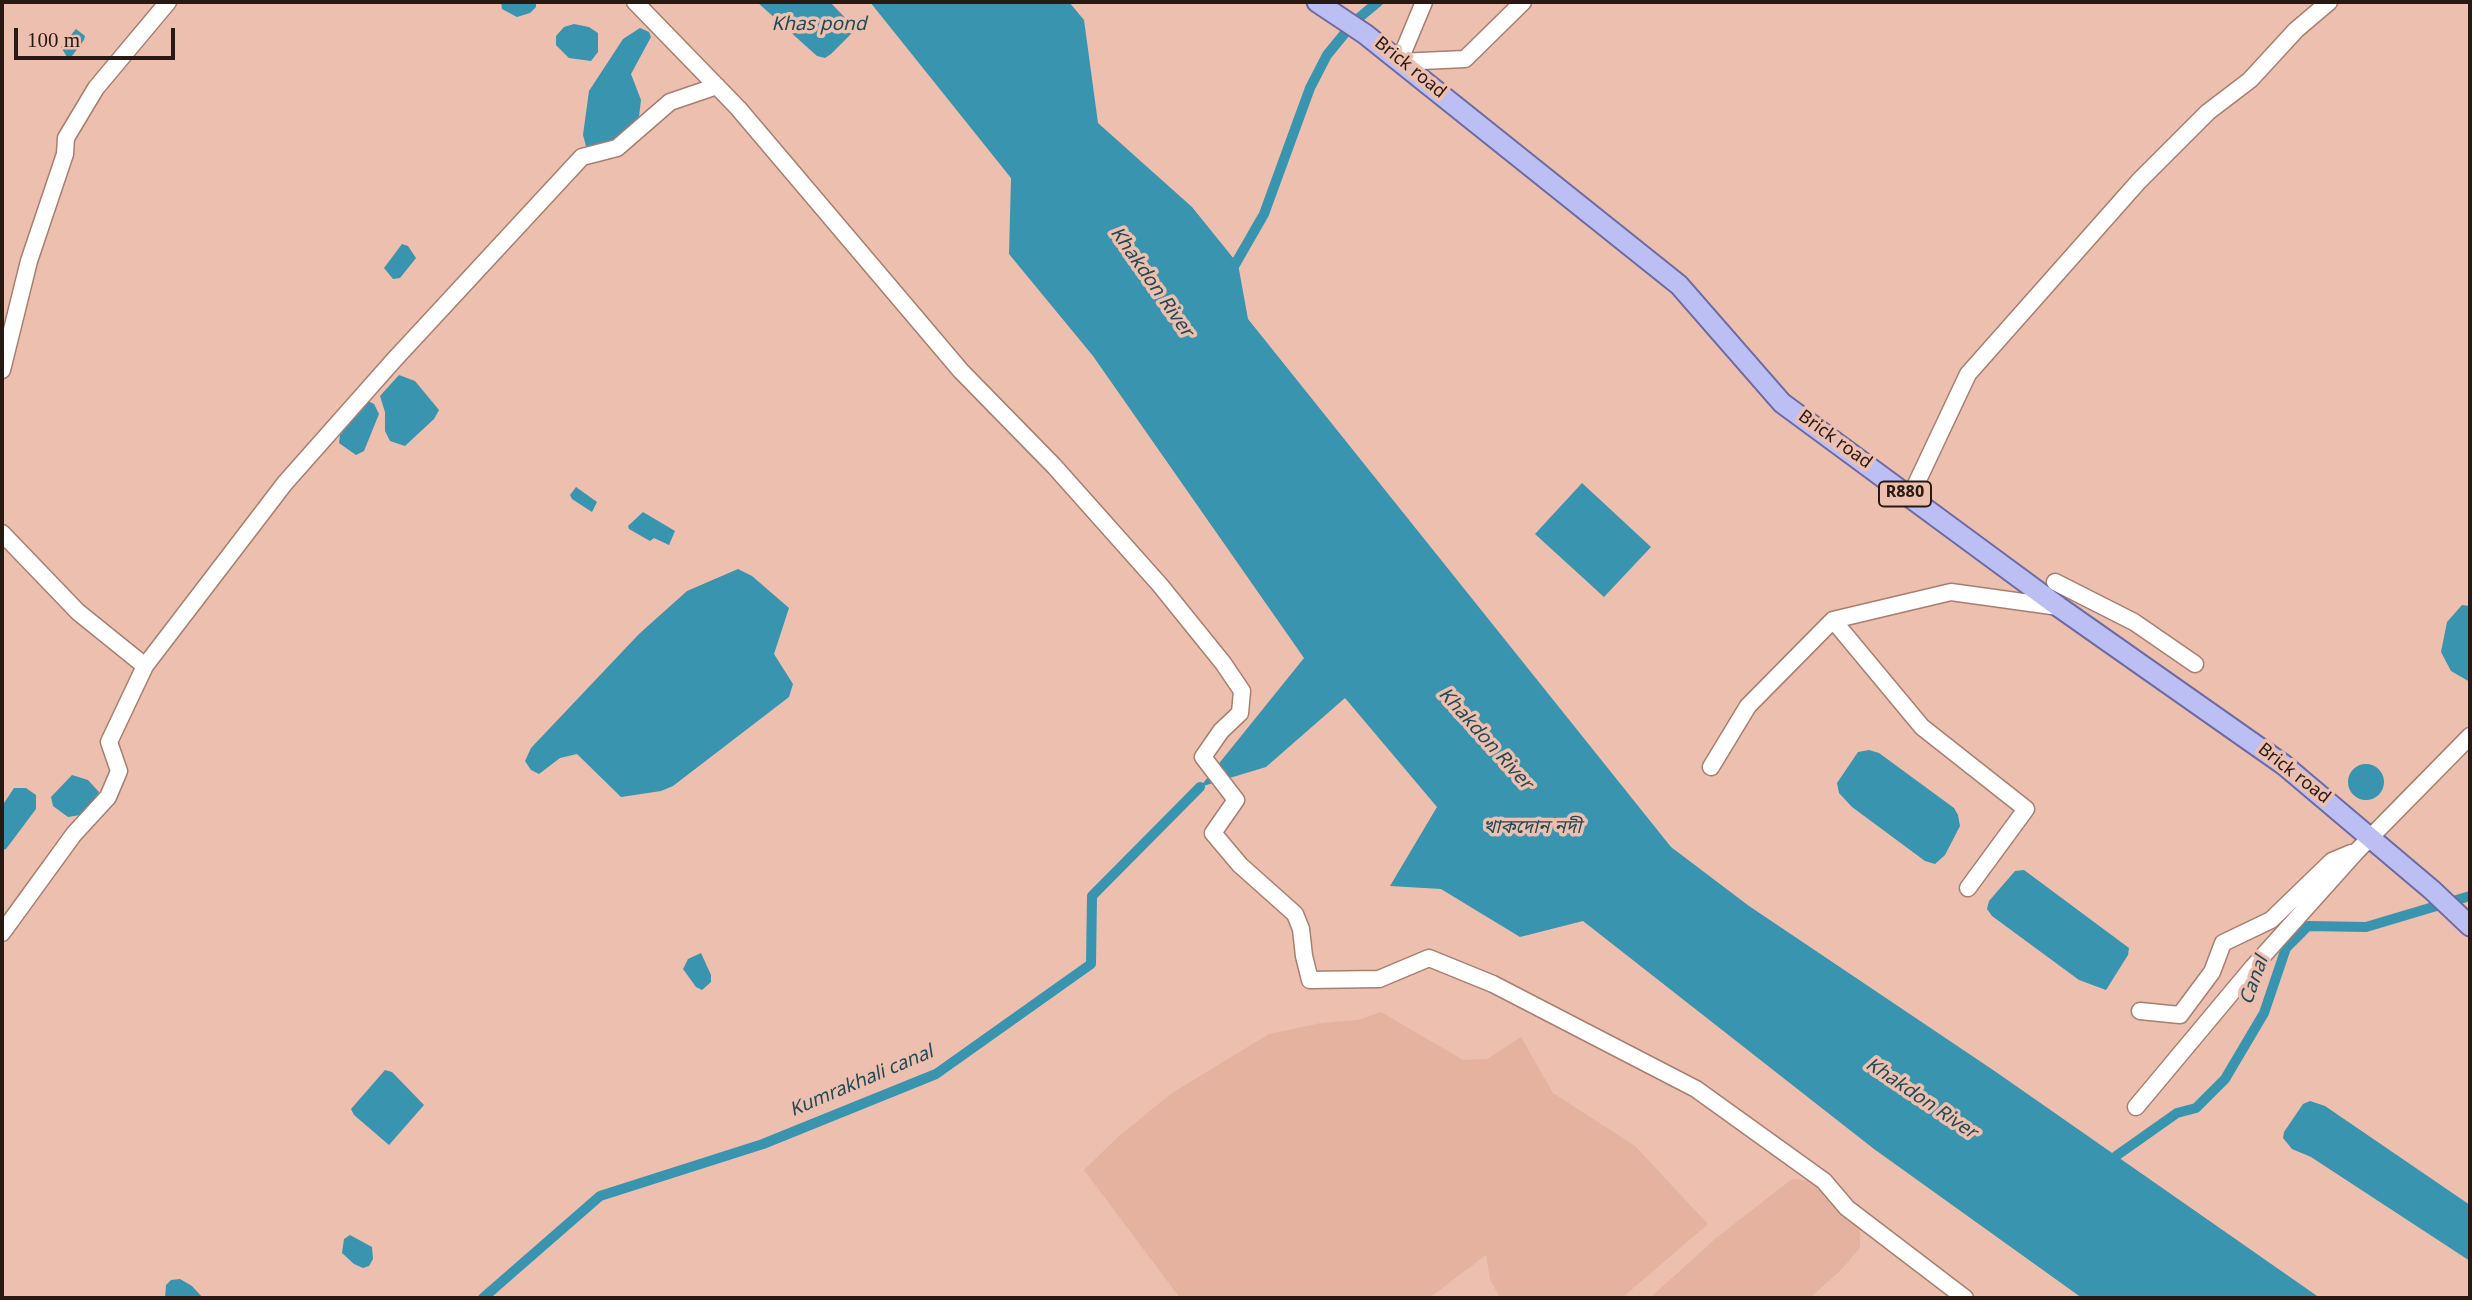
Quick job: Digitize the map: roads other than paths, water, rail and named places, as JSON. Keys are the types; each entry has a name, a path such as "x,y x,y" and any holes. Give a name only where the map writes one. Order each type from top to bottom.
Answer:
{"main road":[{"name":"Brick road","path":"1319,3 1365,34 1679,285 1782,403 2066,612 2284,765 2363,844 2470,926"}],"street":[{"path":"2,370 29,261 65,154 65,138 96,88 168,2"},
{"path":"635,2 717,86 961,371 1054,466 1160,585 1242,691 1240,713 1221,731 1203,757 1236,800 1213,833 1240,864 1295,914 1301,929 1310,980 1379,979 1429,958 1493,984 1696,1089 1824,1181 1847,1208 1965,1298"},
{"path":"1424,2 1399,62 1465,59 1523,2"},
{"path":"1910,498 1968,374 2139,181 2208,112 2250,80 2296,30 2329,2"},
{"path":"2,933 74,834 108,797 119,771 109,742 145,666 285,483 582,157 617,148 670,102 717,86"},
{"path":"2,533 78,612 145,666"},
{"path":"2055,582 2134,622 2195,664"},
{"path":"1711,767 1748,706 1833,620 1951,592 2066,612 2087,598"},
{"path":"1833,620 1922,727 2026,809 1968,888"},
{"path":"2136,1107 2253,967 2363,844 2470,736"},
{"path":"2140,1011 2180,1015 2212,972 2223,943 2271,920 2332,861 2363,844"}],"water":[{"path":"501,2 536,2 536,7 530,13 517,17 502,9"},
{"name":"Khas pond","path":"757,2 830,2 853,26 853,32 825,58 817,56"},
{"name":"খাকদোন নদী","path":"870,2 1069,2 1084,20 1098,123 1192,207 1238,264 1248,319 1671,847 1749,906 1996,1072 2320,1298 2082,1298 1874,1149 1583,921 1520,937 1441,889 1390,886 1437,807 1345,698 1266,767 1200,787 1304,658 1093,356 1009,254 1011,178"},
{"path":"574,24 589,27 598,33 598,52 591,61 569,58 556,45 556,36 564,27"},
{"path":"640,28 649,32 651,37 631,74 641,100 639,117 633,127 603,148 586,146 583,135 589,91 623,39"},
{"path":"76,29 85,36 84,40 72,56 67,57 61,47"},
{"path":"402,244 408,246 416,258 400,278 393,279 384,268"},
{"path":"399,375 415,381 439,410 434,419 405,446 390,441 385,431 385,412 380,396"},
{"path":"368,401 374,404 379,414 364,451 356,455 339,443 340,435"},
{"path":"1582,483 1651,547 1604,597 1535,534"},
{"path":"576,487 597,502 592,512 572,499 570,495"},
{"path":"643,512 675,531 669,545 654,538 650,541 629,529 628,526"},
{"path":"738,569 752,576 789,608 774,654 793,684 789,697 673,786 661,791 621,797 577,754 560,758 539,774 531,770 525,761 531,748 639,634 687,591"},
{"path":"2462,605 2470,606 2470,682 2451,671 2441,652 2447,622"},
{"path":"1869,750 1879,753 1954,808 1960,826 1945,855 1935,864 1925,861 1852,807 1839,793 1837,783 1858,752"},
{"path":"2366,764 2379,769 2384,782 2379,795 2366,800 2353,795 2348,782 2353,769"},
{"path":"72,775 88,780 99,792 93,805 80,815 68,817 53,806 51,797"},
{"path":"14,788 26,788 36,795 36,809 6,849 2,850 2,806"},
{"path":"2024,870 2129,948 2128,955 2106,990 2079,980 1992,916 1987,909 1989,901 2015,871"},
{"path":"701,953 711,975 711,982 702,990 696,987 683,969 688,959"},
{"path":"385,1070 392,1072 424,1105 389,1145 354,1115 351,1109"},
{"path":"2310,1101 2325,1106 2470,1205 2470,1261 2311,1157 2292,1149 2283,1138 2284,1132 2303,1104"},
{"path":"350,1235 372,1247 373,1259 369,1266 363,1268 354,1264 342,1253 344,1239"},
{"path":"180,1279 192,1286 203,1298 165,1298 166,1285 171,1280"}],"waterway":[{"path":"1229,275 1264,214 1310,88 1327,55 1354,22 1378,2"},
{"name":"Kumrakhali canal","path":"483,1298 600,1196 763,1144 936,1074 1091,964 1092,896 1200,787"},
{"name":"Canal","path":"2116,1156 2177,1113 2196,1108 2225,1079 2264,1013 2286,948 2308,926 2366,927 2470,896"}],"water label":[{"name":"Khakdon River","path":"1150,283"},
{"name":"Khakdon River","path":"1484,740"},
{"name":"Khakdon River","path":"1920,1100"}]}
